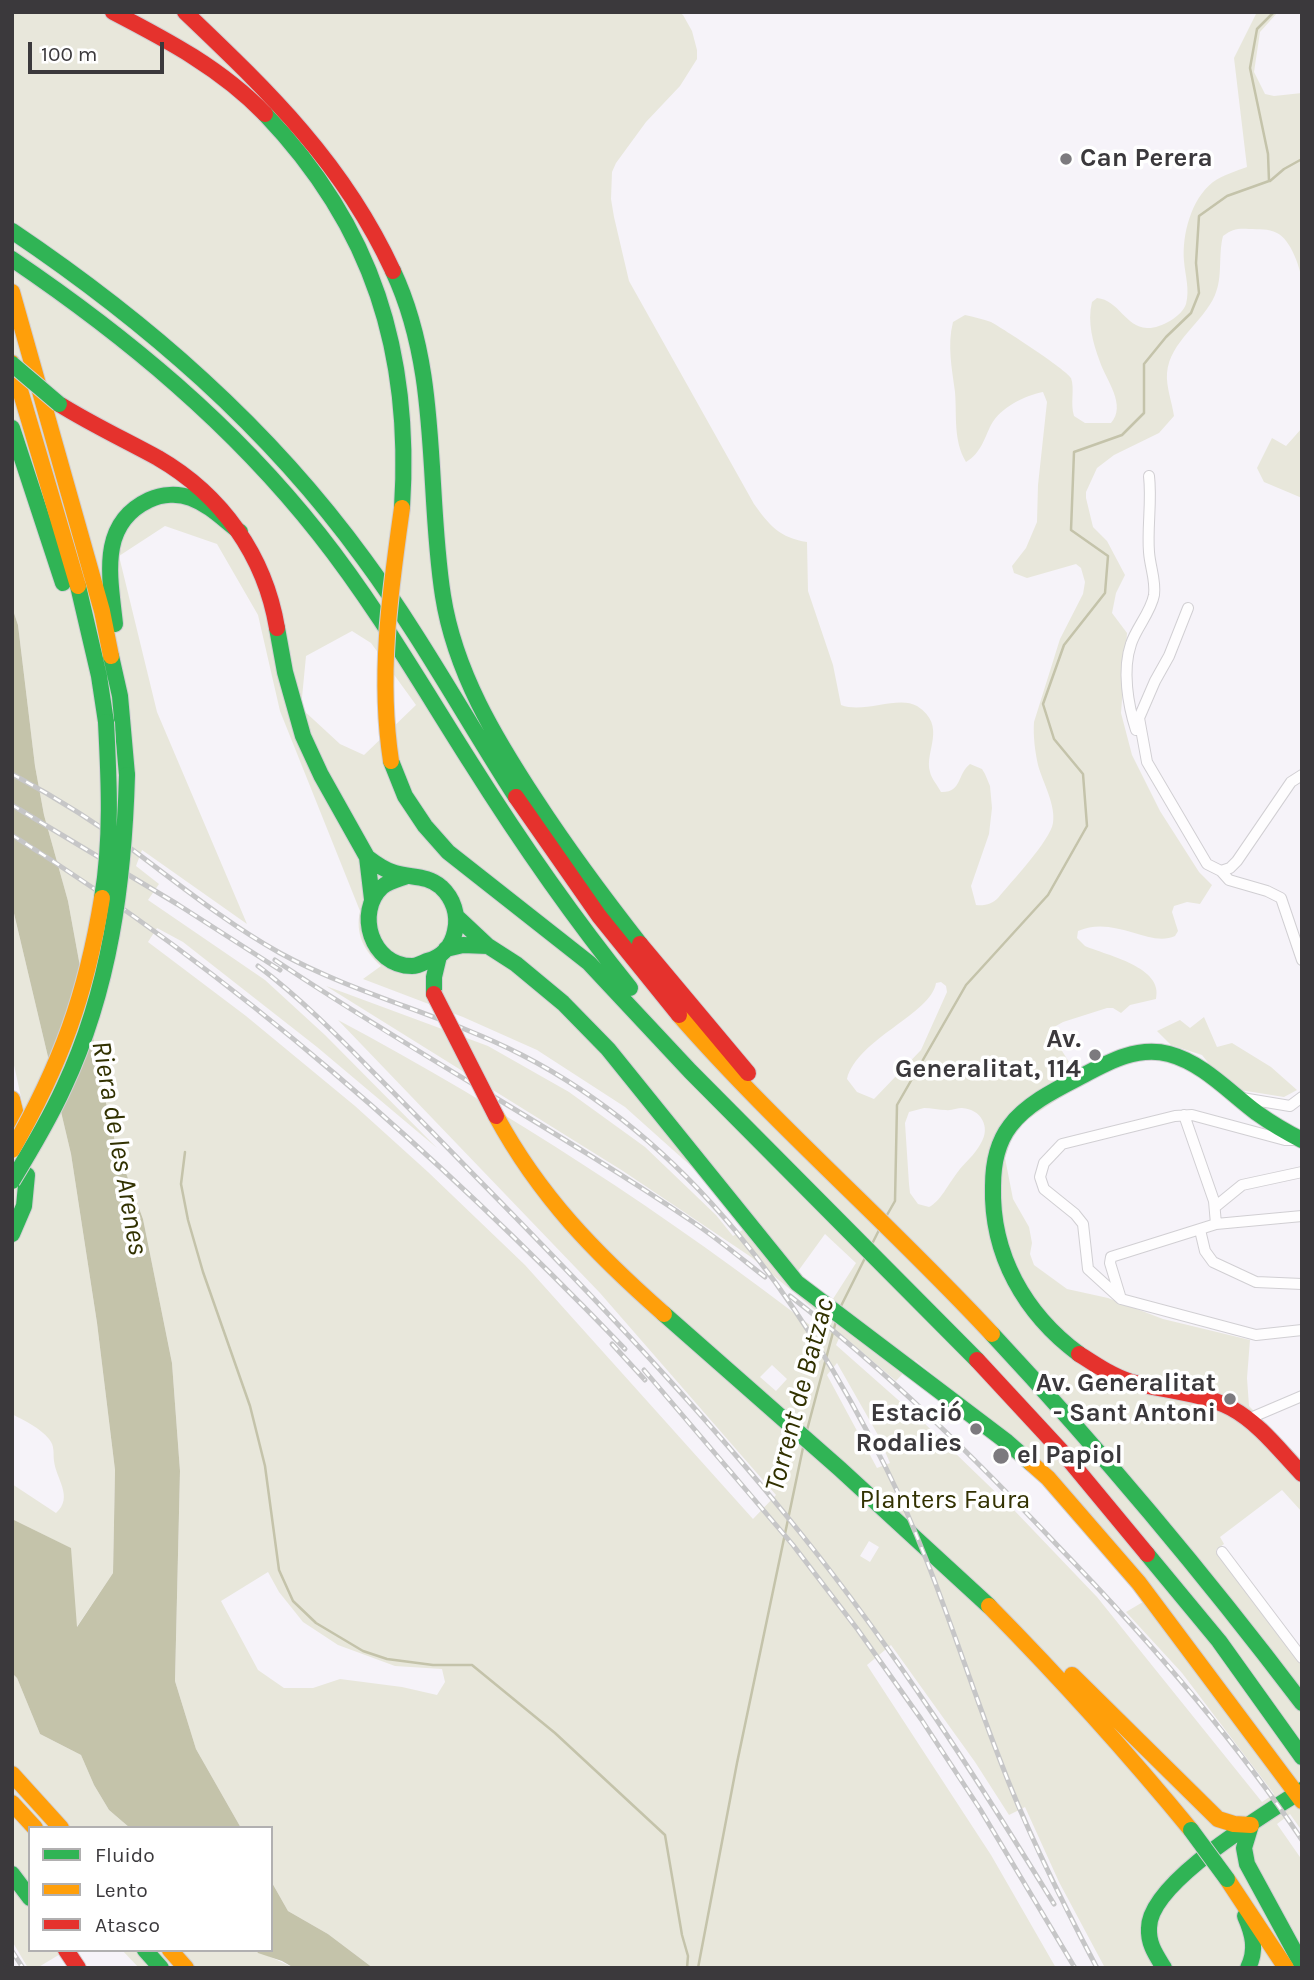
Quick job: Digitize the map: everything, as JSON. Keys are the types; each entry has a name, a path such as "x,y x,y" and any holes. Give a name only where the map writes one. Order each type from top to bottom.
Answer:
{"main road":[{"path":"113,12 174,45 231,82 296,149 341,215 375,287 394,348 404,438 402,508 384,650 383,704 391,761 409,806 438,844 467,870 575,950 626,1000 696,1079 726,1105 906,1286 1065,1455 1219,1641 1302,1757"},
{"path":"186,12 274,99 326,156 357,200 389,258 411,319 425,383 437,557 443,599 460,662 487,720 540,807 607,903 682,996 810,1146 928,1266 1087,1436 1241,1621 1302,1703"},
{"path":"12,231 91,285 164,343 231,405 294,472 365,560 520,804 601,921 693,1032 766,1109 810,1146"},
{"path":"12,259 119,335 177,383 241,444 303,513 373,607 548,882 624,982 706,1076 726,1105"},
{"path":"12,292 118,672"},
{"path":"12,363 59,404 89,423 159,459 188,479 216,503 240,532 257,560 269,590 276,613 289,689 309,750 367,857 372,899 366,919 370,939 383,956 391,961 409,965 426,963 463,945 488,946"},
{"path":"12,363 84,612 96,682"},
{"path":"12,428 96,682 106,722 111,811 108,857 90,963 71,1028 56,1066 37,1107 12,1150"},
{"path":"12,1218 21,1183 72,1070 95,1006 112,945 124,866 127,764 110,566 115,531 122,519 139,503 170,495 198,500 240,532"},
{"path":"367,857 379,866 407,876 425,878 443,888 454,905 455,933 443,953 434,978 435,994"},
{"path":"372,899 385,884 407,876"},
{"path":"456,916 488,946 503,954 549,991 602,1042 635,1079 789,1275 840,1317 1007,1442 1048,1478 1139,1583 1300,1795 1251,1825 1166,1887 1157,1900 1150,1922 1152,1946 1164,1968"},
{"path":"409,965 435,994 520,1160 539,1188 583,1239 613,1269 994,1609 1055,1659 1218,1819 1251,1825"},
{"path":"1301,1140 1276,1128 1195,1064 1170,1052 1145,1049 1130,1051 1023,1112 1013,1122 1005,1134 994,1171 992,1209 999,1247 1014,1285 1041,1319 1073,1348 1112,1375 1219,1402 1248,1419 1302,1474"},
{"path":"12,1099 18,1122"},
{"path":"12,1234 21,1219 21,1183"},
{"path":"994,1609 1081,1699 1153,1782 1191,1829 1286,1968"},
{"path":"12,1774 59,1826"},
{"path":"12,1803 33,1826"},
{"path":"1251,1825 1244,1848 1247,1864 1302,1965"},
{"path":"12,1874 28,1895"},
{"path":"1227,1880 1254,1940 1253,1959 1248,1968"},
{"path":"67,1952 78,1968"},
{"path":"147,1952 161,1968"},
{"path":"172,1952 186,1968"}],"street":[{"path":"1149,476 1152,498 1149,552 1154,598 1130,646 1127,702 1147,762 1207,864 1215,870 1230,868 1237,862 1291,782 1302,775"},
{"path":"1147,762 1139,718 1154,681 1179,634 1188,608"},
{"path":"1221,870 1229,880 1281,898 1302,960"},
{"path":"1236,1097 1290,1106 1302,1097"},
{"path":"1184,1115 1215,1207 1216,1224"},
{"path":"1301,1140 1285,1140 1184,1115 1062,1144 1044,1163 1040,1177 1044,1189 1083,1224 1088,1269 1121,1299 1256,1335 1302,1330"},
{"path":"1215,1207 1242,1185 1302,1172"},
{"path":"1121,1299 1110,1263 1111,1257 1216,1224 1302,1216"},
{"path":"1200,1230 1205,1251 1213,1262 1256,1282 1302,1284"},
{"path":"1248,1419 1302,1396"},
{"path":"1222,1552 1302,1658"}],"green space":[{"name":"Planters Faura","path":"12,12 679,12 692,31 697,59 680,86 646,122 612,172 611,199 629,281 754,504 782,534 807,542 808,591 833,665 841,705 860,707 900,702 917,706 931,722 933,739 930,772 941,792 953,789 970,764 982,769 985,774 990,786 992,808 989,834 971,886 976,905 991,903 1038,850 1053,823 1051,801 1037,760 1034,722 1060,639 1083,594 1085,582 1081,568 1076,564 1027,578 1014,573 1012,566 1026,548 1037,522 1047,402 1043,392 1021,399 1007,408 991,425 979,450 966,462 956,428 950,348 953,322 965,315 991,322 1008,332 1071,378 1074,416 1085,423 1111,423 1117,408 1116,401 1093,340 1090,325 1092,302 1097,298 1105,300 1139,327 1147,328 1170,321 1184,309 1188,293 1184,261 1186,229 1194,208 1205,189 1213,182 1247,167 1234,58 1257,12 1278,12 1260,32 1254,72 1265,94 1274,96 1302,93 1302,281 1291,248 1277,233 1242,229 1233,230 1223,236 1215,295 1180,342 1169,362 1168,389 1174,416 1159,433 1114,455 1097,468 1086,492 1093,527 1107,541 1125,575 1116,593 1112,613 1127,633 1121,713 1132,755 1160,811 1199,872 1212,885 1200,904 1187,902 1174,906 1172,912 1178,931 1175,936 1154,938 1105,927 1078,931 1077,938 1085,946 1143,971 1152,979 1156,988 1156,999 1130,1005 1121,1013 1107,1008 1063,1022 1049,1030 1082,1083 1022,1123 1012,1137 1005,1158 1013,1199 1029,1227 1032,1243 1030,1254 1034,1265 1067,1289 1108,1298 1163,1319 1250,1340 1247,1378 1249,1406 1302,1460 1302,1512 1282,1490 1220,1537 1224,1544 1216,1550 1302,1666 1302,1831 1290,1814 1277,1824 1302,1860 1302,1968 1105,1968 1059,1882 1025,1807 1009,1815 975,1762 891,1645 867,1665 991,1855 1056,1968 373,1968 328,1934 288,1911 273,1885 273,1826 240,1826 196,1749 175,1681 180,1471 172,1363 143,1219 116,1146 101,1081 68,901 44,815 35,766 18,625 12,607","holes":["165,526 217,544 258,615 280,711 360,911 362,942 381,966 363,979 463,1017 537,1050 625,1107 692,1167 744,1229 733,1236 716,1215 645,1147 569,1092 488,1046 326,986 623,1171 751,1257 827,1320 819,1332 704,1247 525,1127 338,1020 600,1293 776,1495 753,1519 525,1265 428,1172 355,1106 246,1016 148,942 157,928 183,942 317,1047 437,1148 325,1035 265,980 148,900 159,884 136,866 142,850 247,924 157,712 119,556","352,631 371,643 416,705 364,755 340,744 301,708 306,656","941,982 946,986 947,992 921,1050 874,1099 857,1092 847,1079 853,1065 864,1051 921,1005 936,983","924,1108 962,1108 979,1115 984,1125 984,1137 976,1151 937,1201 929,1207 918,1204 910,1193 905,1123 909,1112","825,1234 856,1263 831,1302 796,1274","841,1334 896,1381 915,1360 1027,1451 1153,1596 1126,1612 1182,1673 1274,1794 1262,1802 1097,1597 1013,1509 922,1421 836,1345","837,1363 878,1435 890,1463 877,1468 827,1375","772,1365 787,1379 776,1391 760,1377","869,1541 879,1547 870,1562 860,1556","268,1572 279,1592 303,1622 338,1645 395,1666 442,1669 445,1682 437,1695 402,1687 340,1679 313,1688 284,1688 258,1670 221,1601"]},
{"path":"1302,428 1302,498 1264,482 1257,468 1272,438 1286,446"},
{"path":"12,905 71,1154 97,1323 115,1470 113,1573 76,1628 70,1548 12,1519 12,1484 56,1513 64,1501 64,1494 55,1468 51,1442 37,1428 12,1414 12,1135 21,1121 23,1106 12,1056"},
{"path":"1204,1017 1217,1047 1232,1043 1271,1067 1297,1090 1284,1097 1240,1090 1214,1070 1202,1055 1171,1045 1157,1031 1180,1020 1190,1028"},
{"path":"12,1673 17,1678 40,1734 81,1755 109,1810 128,1826 28,1826 28,1952 64,1952 37,1968 28,1968 12,1941"},
{"path":"124,1952 260,1952 294,1968 139,1968"}],"shaded area":[{"path":"12,607 18,625 35,766 44,815 68,901 101,1081 116,1146 143,1219 172,1363 180,1471 175,1681 196,1749 240,1826 128,1826 109,1810 81,1755 40,1734 17,1678 12,1673 12,1519 71,1548 77,1627 113,1573 115,1470 97,1323 71,1154 12,905"},
{"path":"273,1885 288,1911 328,1934 373,1968 294,1968 258,1953 273,1952"}],"waterway":[{"name":"Torrent de Batzac","path":"887,1215 895,1201 897,1105 966,985 1048,895 1087,826 1083,774 1054,739 1043,704 1064,645 1105,593 1108,556 1071,530 1074,452 1122,435 1144,413 1144,364 1166,337 1191,313 1199,293 1196,263 1199,216 1227,196 1269,181 1268,154 1250,68 1257,29 1274,12"},
{"path":"1270,181 1302,159"},
{"path":"185,1152 181,1184 188,1220 203,1272 250,1406 265,1466 279,1570 293,1601 316,1623 363,1651 387,1659 433,1665 472,1665 555,1733 665,1835 688,1956 687,1968"},
{"name":"Torrent de Batzac","path":"873,1242 879,1230"},
{"name":"Torrent de Batzac","path":"840,1308 865,1258"},
{"name":"Torrent de Batzac","path":"807,1430 836,1321"},
{"name":"Torrent de Batzac","path":"698,1968 737,1763 804,1443"}],"railway":[{"path":"12,774 94,823 226,919 280,953 339,981 492,1041 522,1055 583,1091 638,1133 690,1180 736,1232 779,1287 818,1346 886,1468 933,1576 1010,1787 1097,1968"},
{"path":"12,805 177,904 280,970"},
{"path":"12,835 178,948 334,1073 410,1139 483,1208 625,1349"},
{"path":"275,960 642,1188 765,1277"},
{"path":"258,966 331,1030 518,1220 644,1352 725,1442 802,1535 870,1624 965,1762 1054,1904"},
{"path":"790,1296 861,1354 929,1416 1091,1580 1217,1724 1302,1840"},
{"path":"612,1344 645,1380"},
{"path":"644,1370 793,1545 858,1630 980,1809 1075,1968"},
{"path":"12,1951 23,1968"}],"traffic: fast":[{"path":"265,114 302,157 333,201 358,247 378,295 392,345 400,397 402,508"},
{"path":"12,231 110,302 157,340 246,421 287,465 327,511 385,588 516,797"},
{"path":"12,259 96,319 176,384 214,419 286,494 360,589 528,849 567,906 630,988"},
{"path":"393,271 419,350 430,431 443,596 457,651 492,729 521,778 574,856 640,944"},
{"path":"12,364 59,404"},
{"path":"12,428 63,583"},
{"path":"115,624 111,553 121,523 133,510 159,496 186,496 211,509 240,532"},
{"path":"78,586 99,676 106,722"},
{"path":"277,628 285,672 303,736 321,775 367,857 372,899"},
{"path":"111,656 120,696 127,775"},
{"path":"102,898 108,832 106,722"},
{"path":"391,761 405,796 425,826 448,852 589,963 690,1071 977,1360"},
{"path":"12,1181 58,1099 80,1050 93,1012 112,934 118,895 127,775"},
{"path":"367,857 391,872 436,883 452,902 456,925 449,946 437,957 412,966 398,964 386,957 377,948 369,923 374,898 382,887 407,876"},
{"path":"456,916 488,946 516,964 563,1003 608,1049 797,1283 1031,1463"},
{"path":"446,949 463,945 488,946"},
{"path":"434,994 434,977 439,956"},
{"path":"1079,1354 1042,1321 1028,1301 1015,1281 998,1236 994,1211 995,1163 1002,1140 1010,1126 1025,1110 1064,1085 1104,1065 1135,1053 1158,1052 1193,1064 1262,1117 1302,1140"},
{"path":"12,1234 24,1206 27,1175"},
{"path":"664,1314 840,1469 989,1606"},
{"path":"992,1334 1152,1515 1302,1703"},
{"path":"1147,1554 1219,1641 1302,1757"},
{"path":"1164,1968 1151,1944 1149,1928 1154,1910 1168,1891 1212,1851 1302,1790"},
{"path":"1251,1825 1244,1848 1247,1864 1302,1965"},
{"path":"1191,1830 1227,1879"},
{"path":"12,1874 28,1895"},
{"path":"1245,1916 1253,1942 1248,1968"},
{"path":"147,1952 161,1968"}],"traffic: slow":[{"path":"12,292 102,611 111,656"},
{"path":"12,363 78,586"},
{"path":"391,761 387,729 387,634 402,508"},
{"path":"12,1150 44,1088 69,1028 88,966 102,898"},
{"path":"679,1015 755,1097 992,1334"},
{"path":"12,1099 18,1123"},
{"path":"496,1116 531,1173 571,1223 615,1269 664,1314"},
{"path":"1031,1463 1048,1478 1139,1583 1302,1801"},
{"path":"989,1606 1093,1716 1191,1830"},
{"path":"1072,1675 1218,1819 1251,1825"},
{"path":"12,1774 59,1826"},
{"path":"12,1803 33,1826"},
{"path":"1227,1879 1286,1968"},
{"path":"172,1952 186,1968"}],"traffic: jam":[{"path":"113,12 212,69 265,114"},
{"path":"185,12 275,101 328,163 373,232 393,271"},
{"path":"59,404 158,458 181,473 221,509 251,552 271,602 277,628"},
{"path":"516,797 599,916 679,1015"},
{"path":"640,944 748,1073"},
{"path":"434,994 496,1116"},
{"path":"1079,1354 1124,1380 1194,1395 1231,1408 1260,1429 1302,1474"},
{"path":"977,1360 1065,1455 1147,1554"},
{"path":"67,1952 78,1968"}],"place":[{"name":"Can Perera","path":"1066,159"},
{"name":"Av. Generalitat, 114","path":"1095,1055"},
{"name":"Av. Generalitat - Sant Antoni","path":"1230,1399"},
{"name":"Estació Rodalies","path":"976,1429"},
{"name":"el Papiol","path":"1001,1456"}],"water label":[{"name":"Riera de les Arenes","path":"119,1148"}]}
